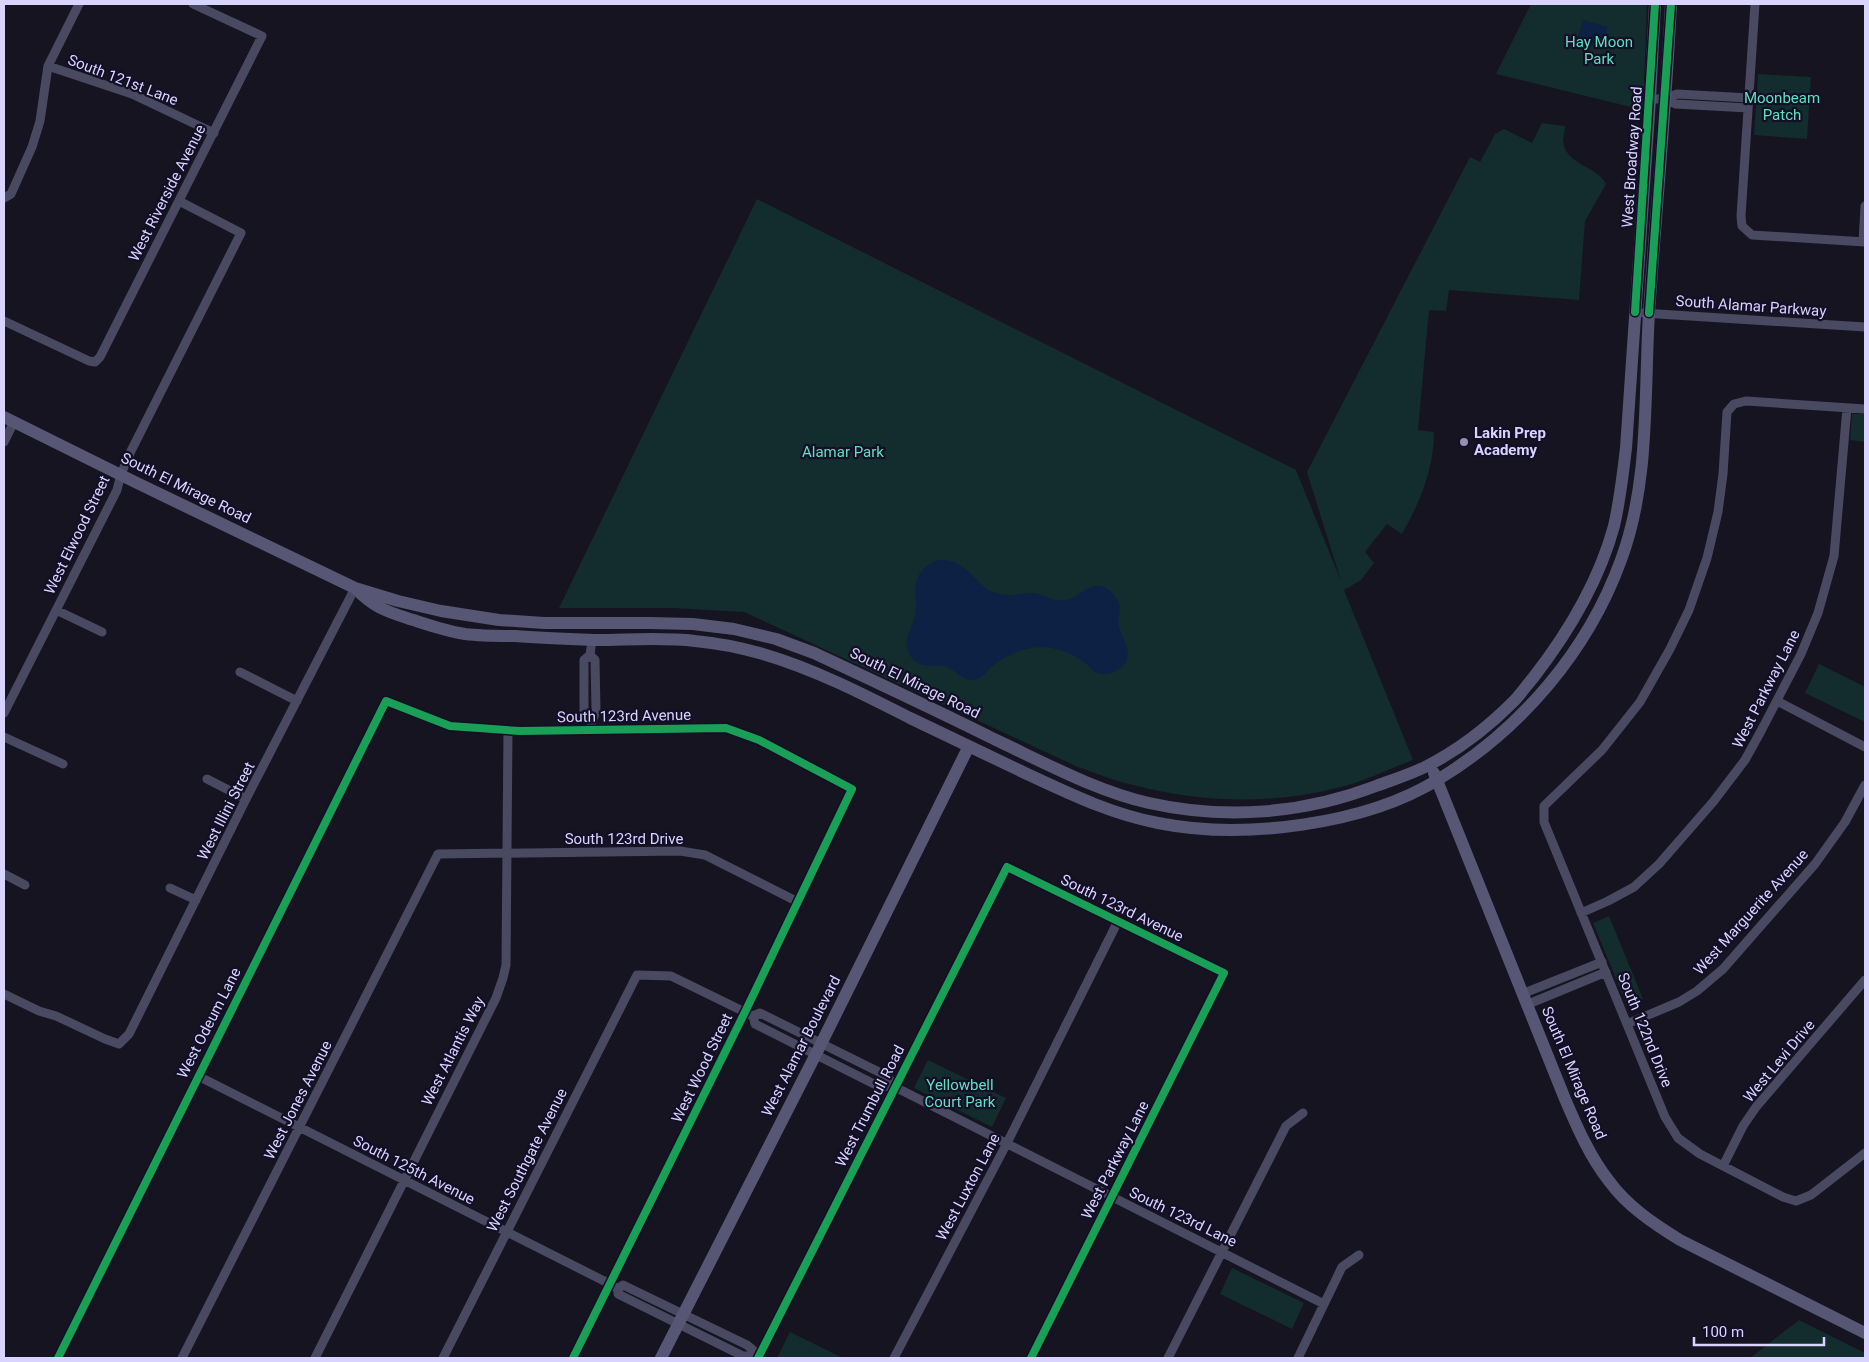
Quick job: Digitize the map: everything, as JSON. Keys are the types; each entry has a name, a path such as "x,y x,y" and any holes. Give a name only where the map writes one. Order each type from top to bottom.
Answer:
{"main road":[{"name":"West Broadway Road","path":"1430,764 1476,735 1514,701 1551,654 1578,613 1600,565 1613,527 1622,484 1650,99 1655,4"},
{"name":"West Broadway Road","path":"1438,780 1477,752 1522,715 1555,679 1579,645 1622,559 1636,502 1643,452 1649,313 1671,4"},
{"name":"South El Mirage Road","path":"9,419 355,588 441,611 499,620 544,623 693,624 734,629 776,639 814,653 1038,760 1114,792 1149,803 1198,811 1245,813 1286,810 1316,805 1349,796 1430,764 1524,999 1584,1141 1608,1181 1627,1202 1660,1228 1680,1240 1865,1333"},
{"name":"South El Mirage Road","path":"355,588 368,602 386,611 432,626 468,634 592,640 693,640 759,653 800,666 873,699 1089,803 1156,822 1191,828 1244,830 1285,827 1351,815 1405,796 1438,780"},
{"name":"West Alamar Boulevard","path":"660,1358 819,1048 969,746"}],"street":[{"path":"4,198 11,194 32,147 40,122 48,66 79,4"},
{"name":"West Riverside Avenue","path":"4,321 89,361 95,362 100,357 262,36 193,4"},
{"path":"1755,4 1741,216 1742,226 1752,235 1864,242 1865,206"},
{"name":"South 121st Lane","path":"48,66 132,94 214,133"},
{"path":"1650,99 1664,99 1677,94 1749,98"},
{"path":"1664,99 1676,104 1748,108"},
{"name":"West Elwood Street","path":"4,713 117,490 121,474 241,233 179,201"},
{"name":"South Alamar Parkway","path":"1635,312 1865,328"},
{"name":"South 122nd Drive","path":"1847,408 1746,401 1734,404 1728,412 1718,512 1707,558 1689,610 1669,652 1640,702 1602,750 1544,806 1544,822 1665,1116 1678,1138 1700,1154 1783,1197 1796,1201 1811,1196 1865,1153"},
{"path":"1847,408 1865,409"},
{"name":"West Parkway Lane","path":"1581,913 1608,901 1634,886 1658,864 1713,802 1745,760 1777,701 1801,654 1818,613 1834,556 1847,408"},
{"path":"4,442 9,419"},
{"name":"West Illini Street","path":"4,994 39,1011 56,1016 119,1044 129,1034 246,799 355,588"},
{"path":"56,610 102,632"},
{"path":"591,729 592,719 584,712 584,660 590,655 592,640"},
{"path":"240,672 297,701"},
{"name":"South 123rd Avenue","path":"386,701 450,726 508,730 726,728 759,740 852,789"},
{"name":"West Odeum Lane","path":"58,1358 386,701"},
{"path":"1777,701 1865,747"},
{"name":"West Atlantis Way","path":"315,1358 496,998 504,978 506,965 508,730"},
{"path":"4,737 63,764"},
{"path":"207,780 246,799"},
{"name":"West Marguerite Avenue","path":"1627,1024 1680,1002 1697,991 1723,969 1815,864 1845,822 1865,785"},
{"name":"West Wood Street","path":"573,1358 614,1286 749,1014 798,902 852,789"},
{"name":"South 123rd Drive","path":"438,854 689,852 706,855 798,902"},
{"name":"West Jones Avenue","path":"182,1358 438,854"},
{"name":"South 123rd Avenue","path":"1007,867 1224,973"},
{"name":"West Trumbull Road","path":"760,1357 1007,867"},
{"path":"4,874 25,885"},
{"path":"170,888 196,900"},
{"name":"West Luxton Lane","path":"894,1358 1007,1142 1118,921"},
{"path":"1524,999 1602,962"},
{"path":"1524,999 1606,972"},
{"name":"West Parkway Lane","path":"1031,1358 1224,973"},
{"name":"South 123rd Lane","path":"637,974 671,976 749,1014 760,1013 878,1086 895,1087 1324,1304"},
{"name":"West Southgate Avenue","path":"443,1358 637,974"},
{"name":"West Levi Drive","path":"1723,1166 1743,1126 1756,1107 1865,980"},
{"name":"South 123rd Lane","path":"819,1048 887,1076 895,1087"},
{"name":"South 125th Avenue","path":"198,1076 614,1286 624,1285 679,1319 747,1345 760,1357"},
{"path":"1168,1358 1286,1126 1303,1113"},
{"path":"1298,1358 1342,1267 1359,1255"}],"green space":[{"name":"Hay Moon Park","path":"1531,4 1647,4 1643,110 1496,74"},
{"name":"Moonbeam Patch","path":"1758,74 1811,77 1807,139 1754,135"},
{"name":"Alamar Park","path":"1542,123 1565,126 1563,141 1565,149 1570,156 1596,173 1606,184 1585,221 1579,300 1449,290 1446,311 1429,310 1418,430 1434,432 1429,472 1415,510 1402,534 1387,524 1365,552 1374,563 1361,580 1344,590 1413,760 1350,784 1315,793 1289,797 1263,799 1211,798 1159,791 1119,781 1078,767 744,612 672,608 559,608 757,199 1296,470 1341,581 1307,472 1470,157 1480,162 1495,134 1504,129 1532,143"},
{"path":"1852,414 1865,414 1865,442 1850,440"},
{"path":"1819,664 1865,687 1865,722 1805,693"},
{"path":"1609,916 1643,999 1627,1005 1593,923"},
{"name":"Yellowbell Court Park","path":"928,1060 1006,1098 992,1127 914,1088"},
{"path":"1232,1268 1304,1303 1292,1329 1220,1294"},
{"path":"1799,1320 1865,1353 1865,1358 1750,1358"},
{"path":"790,1332 843,1358 777,1358"}],"water":[{"path":"1583,20 1607,27 1602,48 1577,41"},
{"path":"939,560 957,563 990,590 1004,595 1033,593 1061,601 1071,598 1093,586 1104,587 1111,592 1119,603 1120,630 1128,652 1124,665 1109,674 1101,674 1095,672 1075,656 1060,650 1043,647 1022,650 1009,655 991,667 982,677 972,680 968,680 947,667 918,663 910,655 906,643 915,615 917,581 927,566"}],"cycle path":[{"path":"1635,312 1655,4"},
{"path":"1649,313 1671,4"},
{"path":"58,1358 386,701 450,726 520,731 726,728 759,740 852,789 745,1012 573,1358"},
{"path":"758,1358 1007,867 1224,973 1031,1358"}],"place":[{"name":"Lakin Prep Academy","path":"1464,442"}]}
